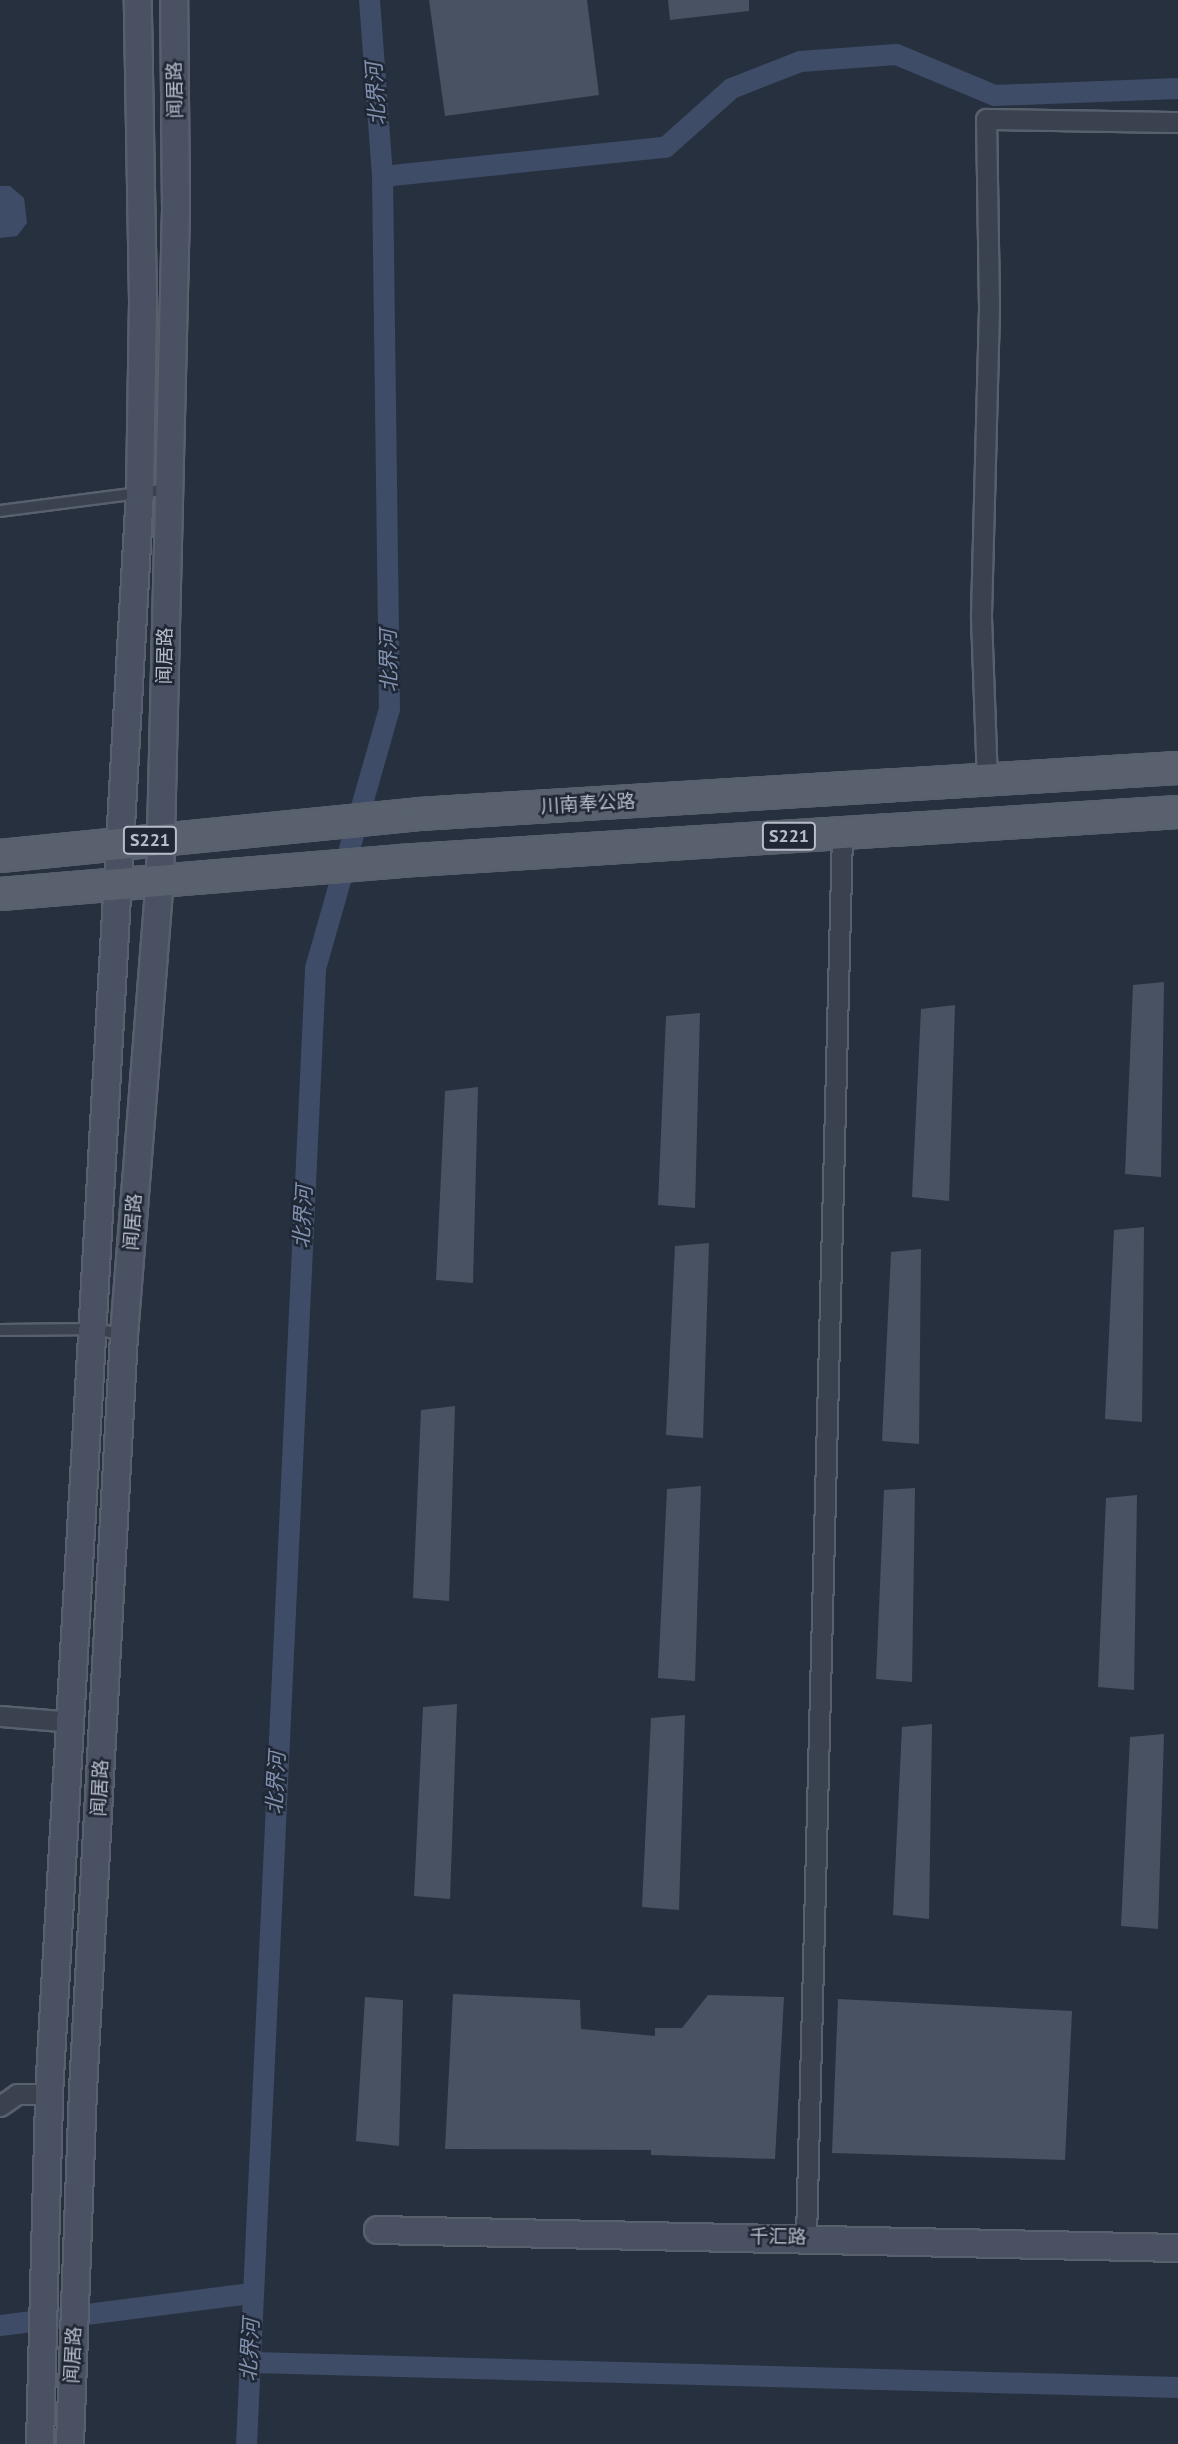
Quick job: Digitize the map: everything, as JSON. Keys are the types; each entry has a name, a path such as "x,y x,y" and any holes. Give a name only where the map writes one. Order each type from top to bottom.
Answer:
{"main road":[{"path":"40,2444 49,2094 96,1329 100,1140 140,493 143,301 138,0"},
{"name":"闻居路","path":"70,2444 71,2374 124,1335 160,878 176,210 174,0"},
{"name":"川南奉公路","path":"0,856 300,823 419,814 1178,768"},
{"name":"S221","path":"0,894 160,878 399,861 1178,812"},
{"name":"千汇路","path":"378,2230 806,2237 1178,2248"}],"street":[{"path":"987,781 981,614 989,306 986,120 1178,122"},
{"path":"806,2237 842,833"},
{"path":"0,1717 73,1722"},
{"path":"0,2106 17,2094 49,2094"}],"lane":[{"path":"0,511 169,489"},
{"path":"0,1330 96,1329 124,1335"}],"water":[{"path":"0,186 10,186 24,198 27,223 17,236 0,238"}],"building":[{"path":"429,0 587,0 599,95 445,116"},
{"path":"668,0 749,0 749,11 670,20"},
{"path":"1164,982 1161,1177 1125,1174 1133,985"},
{"path":"955,1005 949,1201 912,1197 921,1009"},
{"path":"700,1013 695,1208 658,1205 666,1016"},
{"path":"478,1087 473,1283 436,1280 445,1091"},
{"path":"1144,1227 1142,1422 1105,1419 1114,1230"},
{"path":"709,1243 703,1438 666,1435 675,1246"},
{"path":"921,1249 919,1444 882,1441 891,1252"},
{"path":"455,1406 449,1601 413,1598 421,1410"},
{"path":"701,1486 695,1681 658,1678 667,1489"},
{"path":"915,1488 912,1682 876,1679 884,1490"},
{"path":"1137,1495 1134,1690 1098,1687 1106,1498"},
{"path":"457,1704 450,1899 414,1896 423,1707"},
{"path":"685,1715 679,1910 642,1907 651,1718"},
{"path":"932,1724 929,1919 893,1915 902,1727"},
{"path":"1164,1734 1158,1929 1121,1926 1130,1737"},
{"path":"453,1994 580,2000 581,2029 655,2036 655,2028 682,2028 708,1995 784,1997 775,2159 651,2155 651,2150 445,2149"},
{"path":"365,1997 403,2000 399,2146 356,2141"},
{"path":"838,1999 1072,2011 1065,2160 832,2153"}],"waterway":[{"name":"北界河","path":"246,2444 315,968 389,709 382,176 369,0"},
{"path":"382,176 665,147 731,88 800,61 896,54 994,95 1178,88"},
{"path":"0,2325 251,2293"},
{"path":"249,2362 1178,2387"}]}
